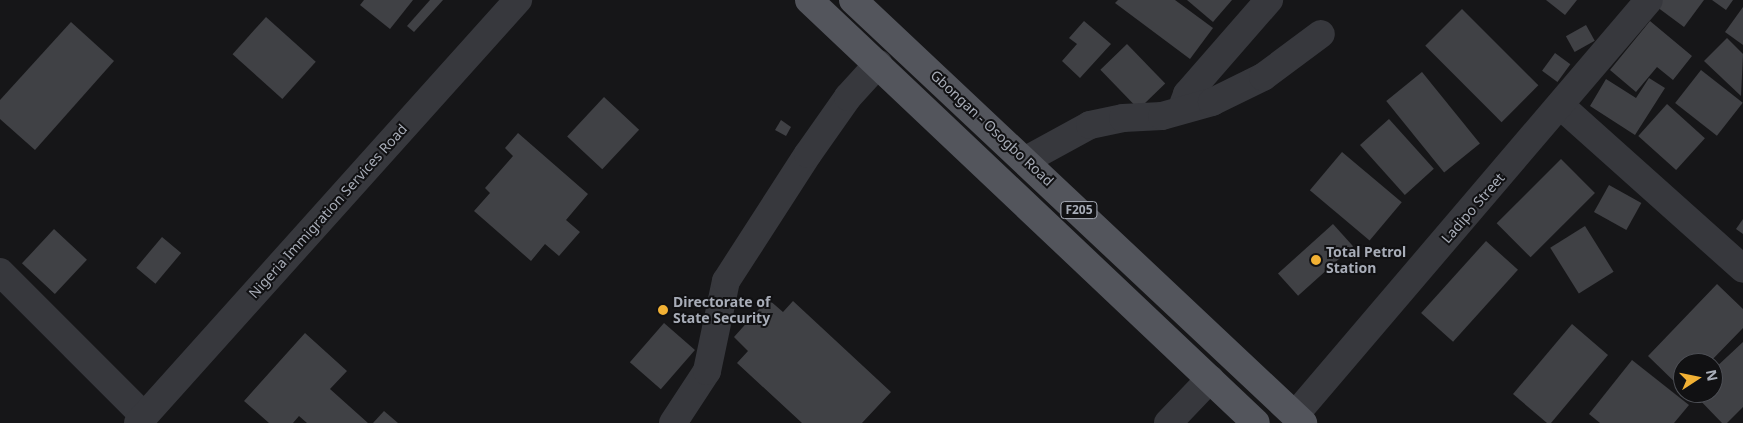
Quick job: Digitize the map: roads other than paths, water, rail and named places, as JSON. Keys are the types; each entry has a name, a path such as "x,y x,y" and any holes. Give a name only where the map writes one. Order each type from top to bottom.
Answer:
{"main road":[{"name":"F205","path":"809,0 1256,423"},
{"name":"Gbongan - Osogbo Road","path":"853,0 1026,160 1299,419"}],"street":[{"name":"Nigeria Immigration Services Road","path":"141,419 518,0"},
{"path":"1181,110 1188,94 1270,0"},
{"name":"Ladipo Street","path":"1299,419 1649,0"},
{"path":"1026,160 1090,125 1181,110 1212,102 1263,77 1321,34"},
{"path":"673,423 707,371 726,281 808,154 848,97 878,64"},
{"path":"1561,106 1743,269"},
{"path":"0,272 141,419"},
{"path":"1168,423 1210,379"}],"place":[{"name":"Total Petrol Station","path":"1316,260"},
{"name":"Directorate of State Security","path":"663,310"}]}
